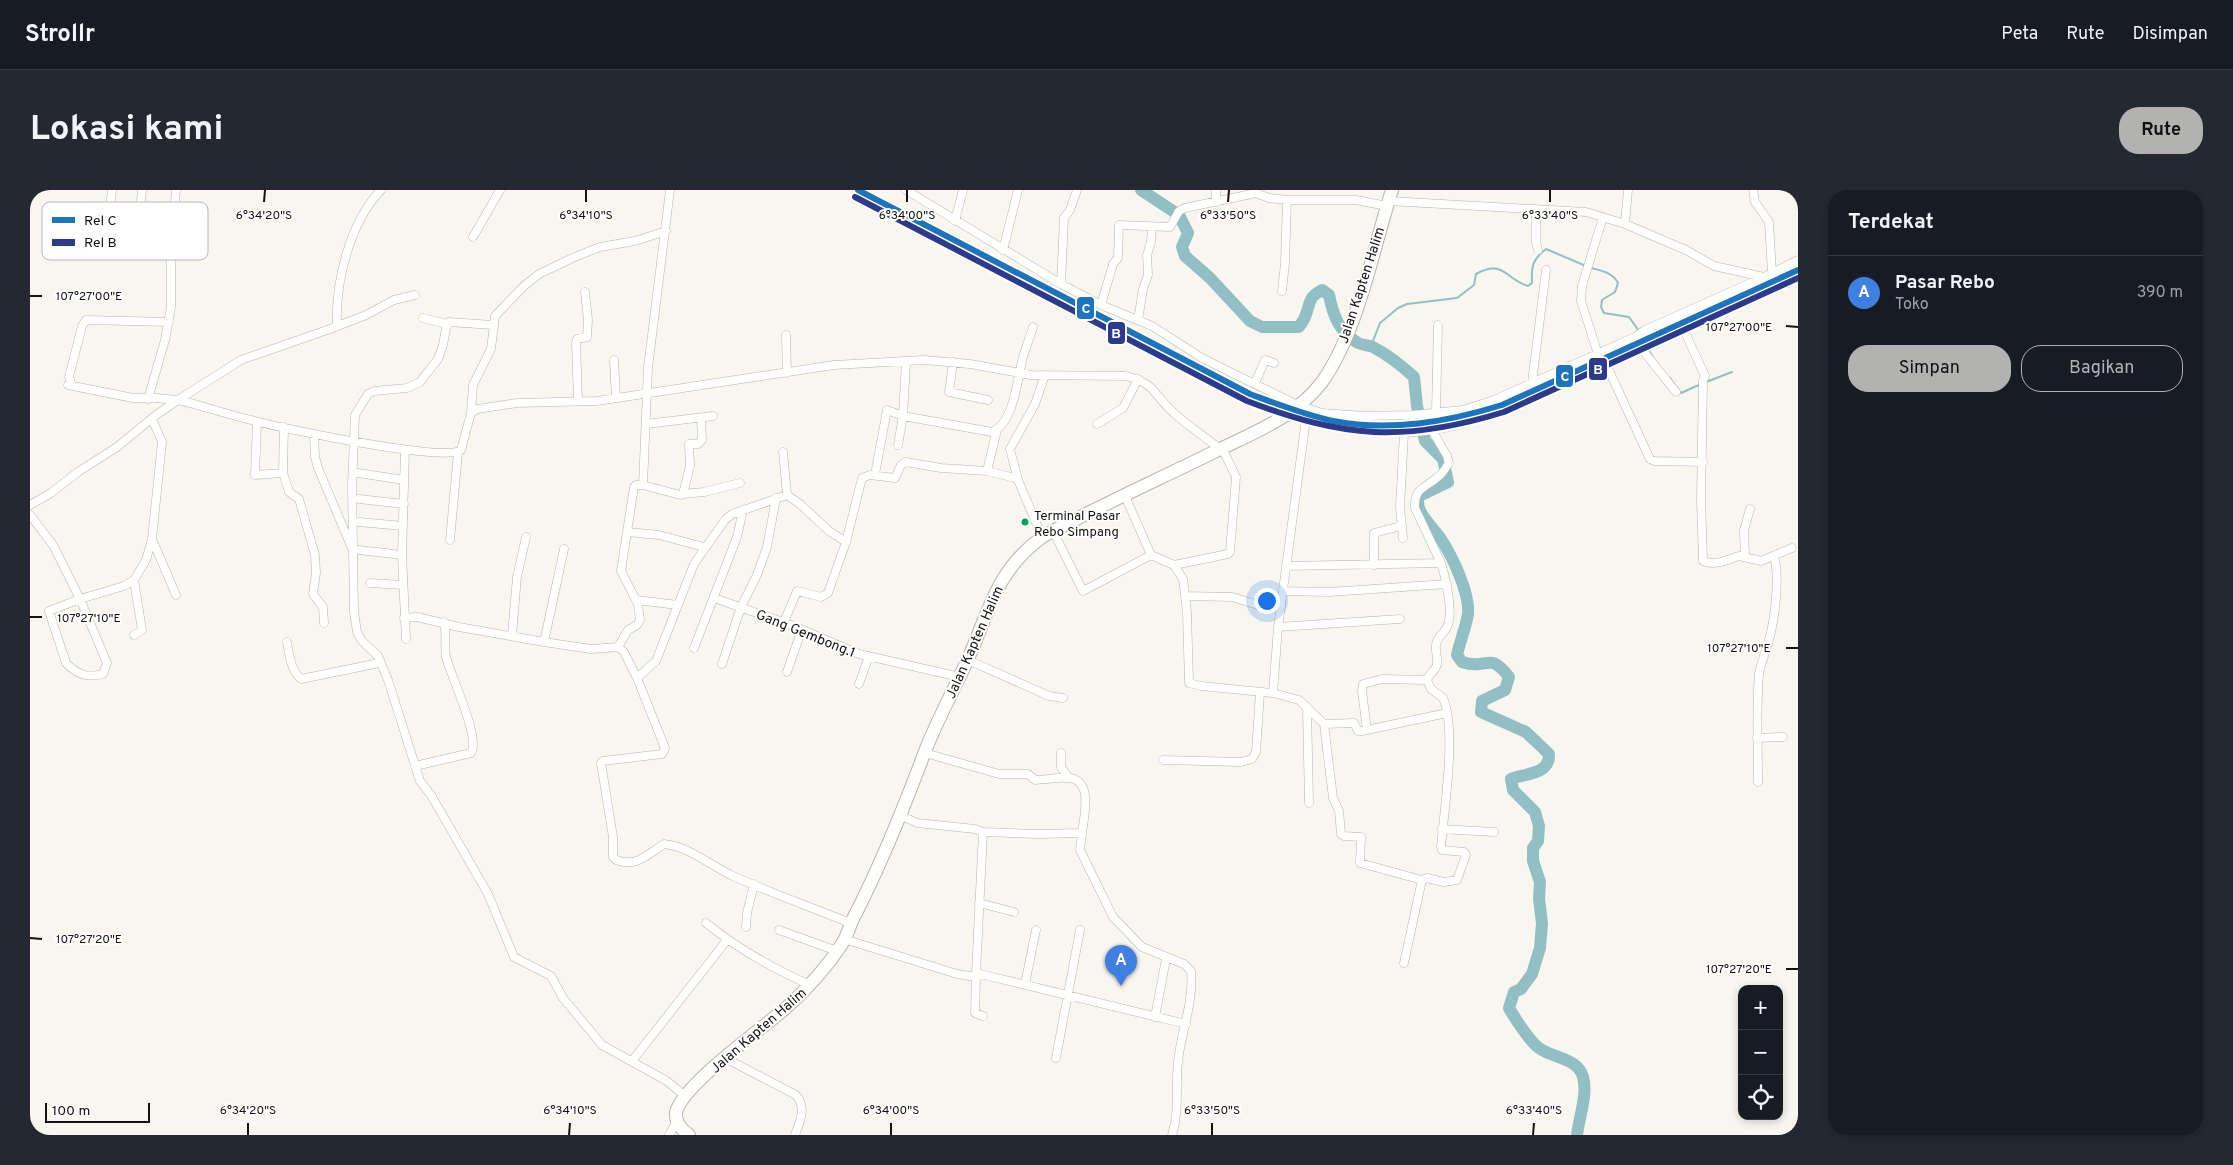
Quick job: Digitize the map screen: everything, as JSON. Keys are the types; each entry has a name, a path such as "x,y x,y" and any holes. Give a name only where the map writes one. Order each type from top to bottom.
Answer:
{"main road":[{"name":"Jalan Kapten Halim","path":"677,1121 676,1112 685,1096 725,1058 810,985 837,951 880,866 902,816 925,753 968,660 990,602 1006,573 1023,553 1047,534 1262,430 1298,405 1322,382 1350,327 1390,199"},
{"path":"677,1121 689,1135"}],"street":[{"path":"337,326 337,295 348,249 358,226 375,196 381,190"},
{"path":"474,237 500,190"},
{"path":"644,485 647,394 660,263 666,231 670,190"},
{"path":"906,190 1002,250 1061,284 1101,305 1160,330 1202,358 1298,405 1322,413 1342,415 1424,414 1463,410 1494,400 1598,354 1644,330 1798,260"},
{"path":"955,221 963,190"},
{"path":"1002,250 1018,190"},
{"path":"1061,284 1064,218 1070,210 1077,190"},
{"path":"1216,190 1216,202"},
{"path":"1282,291 1285,263 1285,200 1283,190"},
{"path":"1625,224 1628,190"},
{"path":"1753,190 1755,202 1769,222 1768,275"},
{"path":"1101,305 1113,264 1118,258 1120,225 1170,227 1179,211 1256,193 1270,198 1285,200 1390,199 1586,212 1625,224 1686,250 1706,264 1768,275"},
{"path":"1536,209 1536,242 1538,250"},
{"path":"1598,354 1581,302 1602,217"},
{"path":"1138,320 1142,289 1148,275 1147,255 1151,242 1152,227"},
{"path":"450,540 458,453 461,450 471,413 473,385 491,349 493,325 498,312 539,274 562,262 600,247 635,241 666,231"},
{"path":"148,399 169,322 171,307 171,260"},
{"path":"1532,383 1546,270"},
{"path":"1284,416 1348,428 1415,432 1429,431 1493,414 1605,362 1798,277"},
{"path":"578,401 576,343 577,339 587,337 588,320 585,292"},
{"path":"30,505 58,489 78,472 117,447 178,400 241,360 366,315 394,300 416,295"},
{"path":"423,318 448,324 453,322 493,325"},
{"path":"169,322 86,320 82,326 69,376 71,383 68,385 102,393 148,399 178,400 257,422 405,450 458,453"},
{"path":"448,324 438,359 420,382 407,388 374,391 368,394 355,415 352,485 356,550 354,612 357,632 362,641 378,656 379,663 388,680 420,780 431,795 488,894 514,957 551,976 562,998 602,1045 667,1081 685,1096"},
{"path":"1436,412 1438,325"},
{"path":"986,471 997,430 1010,410 1034,327"},
{"path":"1683,328 1706,376 1703,380 1703,561 1707,563 1728,561 1738,556 1746,556 1761,561 1792,548"},
{"path":"786,335 787,373"},
{"path":"1645,345 1676,392"},
{"path":"614,360 616,398"},
{"path":"471,413 477,409 517,403 578,401 647,394 834,365 924,360 953,362 1020,374 1126,376 1138,379 1155,390 1172,412 1221,449 1236,477 1230,552 1228,554 1174,564 1151,554 1125,496"},
{"path":"1255,383 1265,360 1274,363"},
{"path":"898,445 903,416 906,362"},
{"path":"953,362 949,392 988,400"},
{"path":"1605,362 1650,459 1654,461 1703,462"},
{"path":"1045,375 1031,412 1010,449 1018,480 1047,534 1084,590 1151,554"},
{"path":"1097,424 1124,408 1138,379"},
{"path":"876,469 887,410 903,416 992,432 997,430"},
{"path":"646,424 713,416"},
{"path":"684,494 690,466 689,444 698,444 702,440 701,418"},
{"path":"30,515 53,546 80,599 108,663 103,674 91,677 72,669 66,663 48,614 50,609 80,599 124,586 134,580 146,560 152,539 162,442 152,419"},
{"path":"1273,693 1280,607 1306,419"},
{"path":"257,422 255,475 283,474"},
{"path":"284,427 283,474 289,492 299,499 316,556 313,594 323,607 324,623"},
{"path":"1427,680 1437,664 1436,643 1439,636 1448,627 1449,622 1446,584 1441,563 1415,508 1414,498 1419,490 1440,476 1447,466 1449,459 1429,431"},
{"path":"1403,538 1400,507 1404,432"},
{"path":"314,434 315,457 318,468 356,550"},
{"path":"405,450 402,555 406,639"},
{"path":"783,452 787,495"},
{"path":"784,622 797,591 821,597 828,593 846,542 865,476 895,478 901,465 906,462 942,468 986,471 1018,480"},
{"path":"358,473 404,480"},
{"path":"618,647 628,630 639,623 640,613 636,600 621,570 634,487 636,485 644,485 680,495 704,492 740,483"},
{"path":"638,678 656,661 694,564 704,547 732,514 787,495 800,504 829,531 846,542"},
{"path":"722,664 741,607 757,575 767,547 776,498"},
{"path":"359,499 404,504"},
{"path":"1746,556 1744,530 1750,508"},
{"path":"694,648 737,537 743,510"},
{"path":"359,522 403,526"},
{"path":"1374,565 1374,533 1401,526"},
{"path":"627,532 659,535 704,547"},
{"path":"512,636 517,577 526,537"},
{"path":"152,539 176,595"},
{"path":"544,642 564,549"},
{"path":"356,550 402,555"},
{"path":"1758,782 1760,670 1769,638 1776,581 1777,569 1774,556"},
{"path":"1286,566 1441,563"},
{"path":"1174,564 1183,579 1186,596 1189,683 1260,693 1273,693 1299,700 1324,724 1333,798 1339,811 1341,834 1361,837 1360,863 1422,880 1426,878 1444,882 1458,879 1466,853 1441,849 1449,757 1447,713 1443,698 1431,689 1427,680"},
{"path":"134,580 142,630 134,635"},
{"path":"370,583 403,585"},
{"path":"1283,590 1329,592 1446,584"},
{"path":"1186,596 1232,597 1261,606 1280,607"},
{"name":"Gang Gembong.1","path":"714,598 784,622 859,654 960,677"},
{"path":"636,600 678,605"},
{"path":"404,618 417,617 459,627 591,649 618,647 624,652 638,678 665,748 662,754 603,761 601,763 613,837 613,857 620,862 633,863 643,860 664,844 678,846 694,852 715,868 850,923"},
{"path":"1278,626 1400,619"},
{"path":"415,766 456,758 471,753 474,748 470,727 447,658 444,622"},
{"path":"787,672 802,629"},
{"path":"287,642 297,676 301,680 379,663"},
{"path":"859,684 869,656"},
{"path":"968,660 1010,680 1032,686 1049,696 1063,698"},
{"path":"1367,730 1362,691 1363,684 1382,678 1427,680"},
{"path":"1163,760 1241,762 1252,759 1256,752 1260,693"},
{"path":"1307,707 1309,803"},
{"path":"1324,724 1354,723 1358,731 1447,713"},
{"path":"1758,738 1783,737"},
{"path":"1060,752 1061,767 1068,777 1082,785 1085,792 1080,850 1113,917 1142,947 1159,953 1166,959 1184,964 1191,971 1190,1004 1178,1063 1177,1112 1172,1135"},
{"path":"925,753 998,774 1028,774 1035,780 1068,777"},
{"path":"902,816 917,823 974,829 983,832 1082,833"},
{"path":"1442,829 1494,832"},
{"path":"983,832 976,975 976,1014 983,1016"},
{"path":"1404,963 1422,880"},
{"path":"746,927 747,913 754,884"},
{"path":"979,903 1014,912"},
{"path":"706,923 727,940 777,970 810,985"},
{"path":"779,930 837,951"},
{"path":"1025,984 1036,930"},
{"path":"1056,1058 1080,930"},
{"path":"844,939 957,974 976,975 1025,984 1186,1024"},
{"path":"632,1061 727,940"},
{"path":"1155,1017 1166,959"},
{"path":"725,1058 796,1095 802,1107 802,1115 794,1135"},
{"path":"668,1135 677,1121"}],"waterway":[{"path":"1141,190 1179,215 1188,233 1182,247 1185,256 1210,278 1250,321 1262,327 1299,327 1305,318 1310,301 1322,290 1329,295 1335,316 1351,339 1384,353 1414,377 1417,406 1425,441 1443,459 1448,482 1419,496 1419,507 1421,513 1441,539 1450,555 1463,586 1468,605 1467,619 1457,655 1462,662 1471,664 1492,663 1502,669 1509,677 1505,690 1482,701 1481,712 1526,732 1549,754 1548,761 1541,770 1511,779 1513,790 1535,812 1539,826 1538,841 1533,848 1533,861 1540,882 1539,899 1542,923 1540,948 1532,974 1521,989 1514,992 1509,1008 1536,1045 1544,1051 1570,1062 1580,1071 1583,1077 1584,1091 1577,1135"},
{"path":"1371,346 1380,323 1398,308 1407,304 1457,298 1474,285 1476,274 1485,270 1499,269 1528,286 1532,283 1534,263 1538,256 1546,249 1586,266"},
{"path":"1591,268 1610,274 1618,283 1615,292 1602,300 1601,307 1604,313 1629,317 1639,331"},
{"path":"1646,346 1654,359"},
{"path":"1706,382 1732,372"},
{"path":"1670,378 1681,393 1701,384"}],"rail line":[{"name":"C","path":"858,190 1250,394 1312,416 1333,421 1376,426 1439,420 1502,405 1798,270"},
{"name":"B","path":"855,197 1247,401 1314,423 1374,432 1435,429 1504,412 1798,278"}],"place":[{"name":"Terminal Pasar Rebo Simpang","path":"1025,522"},
{"name":"Pasar Rebo","path":"1121,986"}]}
